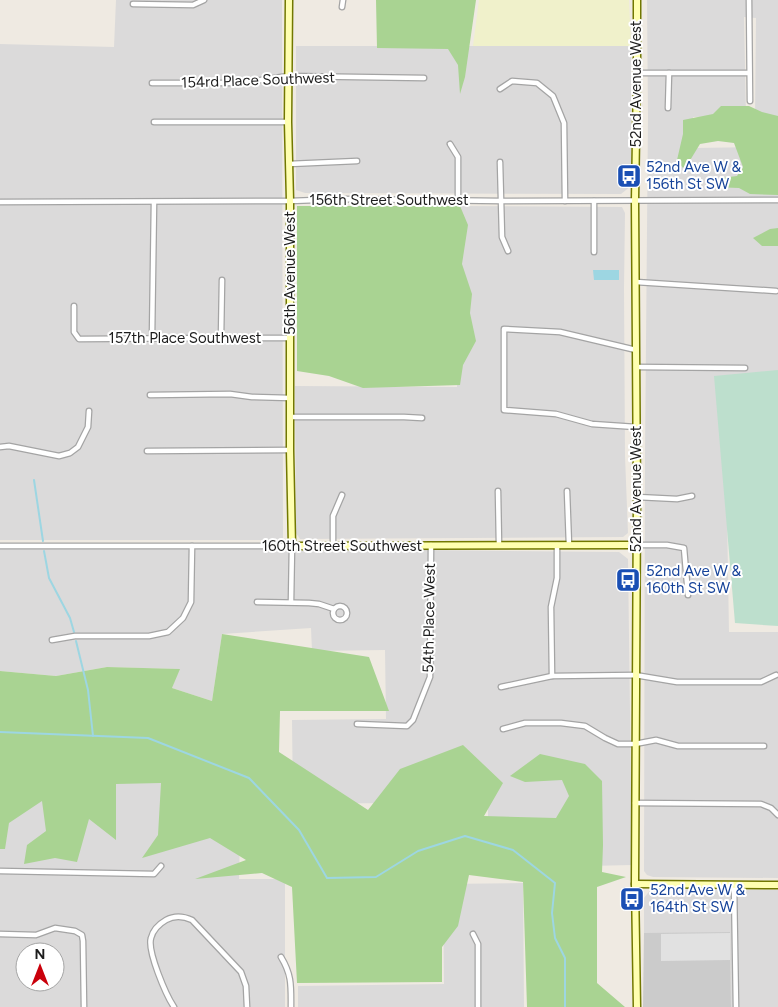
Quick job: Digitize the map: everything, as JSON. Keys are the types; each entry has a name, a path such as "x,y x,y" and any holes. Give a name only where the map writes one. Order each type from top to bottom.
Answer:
{"street":[{"path":"133,4 172,2 193,5 204,0"},
{"name":"56th Avenue West","path":"289,0 288,122 292,546"},
{"path":"342,7 343,0"},
{"name":"52nd Avenue West","path":"636,0 637,545 635,884 637,1007"},
{"path":"749,0 750,101"},
{"path":"637,73 749,73"},
{"path":"668,108 669,73"},
{"name":"154rd Place Southwest","path":"152,84 240,83 288,76 424,78"},
{"path":"500,89 512,81 537,83 553,96 564,123 565,200"},
{"path":"154,122 288,122"},
{"path":"450,144 458,157 458,200"},
{"path":"289,164 356,160"},
{"path":"500,162 502,237 508,251"},
{"name":"156th Street Southwest","path":"0,202 290,201 343,198 501,201 778,200"},
{"path":"594,200 594,252"},
{"path":"152,338 154,202"},
{"path":"221,338 222,280"},
{"path":"636,282 776,291"},
{"name":"157th Place Southwest","path":"74,306 74,332 79,339 290,338"},
{"path":"636,350 560,332 504,329 504,410 556,414 592,424 636,427"},
{"path":"636,367 745,368"},
{"path":"150,395 230,394 252,397 290,398"},
{"path":"0,447 9,446 59,456 70,453 78,447 88,427 89,411"},
{"path":"290,417 422,418"},
{"path":"147,451 290,450"},
{"path":"567,490 569,545"},
{"path":"498,492 499,545"},
{"path":"333,546 333,516 342,495"},
{"path":"637,497 676,499 692,496"},
{"name":"54th Place West","path":"357,724 407,726 414,720 430,677 431,545"},
{"path":"552,676 552,607 557,578 557,545"},
{"name":"160th Street Southwest","path":"0,546 667,545 684,548 688,595"},
{"path":"52,640 75,636 149,636 168,632 183,618 191,602 192,546"},
{"path":"291,602 292,546"},
{"path":"257,602 319,604 334,609"},
{"path":"500,687 552,676 635,675 677,682 761,682 776,675"},
{"path":"503,729 525,723 561,723 585,726 618,744 635,744 656,740 678,746 764,746"},
{"path":"635,803 762,804 771,808 778,815"},
{"path":"0,871 154,874 161,866"},
{"path":"635,884 778,885"},
{"path":"734,885 736,1007"},
{"path":"174,1007 167,996 151,949 151,938 158,925 170,918 183,916 192,920 241,972 246,986 247,1007"},
{"path":"0,934 36,935 55,928 75,930 82,935 84,1007"},
{"path":"472,934 478,944 478,1007"},
{"path":"281,957 291,979 291,1007"}],"shaded area":[{"path":"116,0 282,0 283,540 0,540 0,44 114,47"},
{"path":"647,0 778,0 778,119 755,118 756,18 744,17 746,116 693,117 694,148 760,147 778,193 778,381 726,455 729,632 778,632 778,878 653,877 647,875 644,871"},
{"path":"296,46 631,46 631,186 621,194 305,193 296,190"},
{"path":"453,206 622,207 625,213 625,456 628,533 623,537 300,539 296,533 295,386 457,387"},
{"path":"221,548 619,552 628,559 632,865 588,866 488,829 488,802 293,804 292,720 386,719 385,650 312,651 311,628 222,634 212,701 172,688 179,669 107,667 56,676 0,671 0,549"},
{"path":"0,780 163,780 240,831 239,879 285,879 285,1007 0,1007"},
{"path":"523,883 524,1007 298,1007 298,986 444,984 443,884"},
{"path":"651,889 778,890 778,1007 731,1007 730,933 644,933 644,898"},
{"path":"730,932 731,1007 643,1007 644,933"},
{"path":"730,933 730,960 661,961 661,934"}],"green space":[{"path":"376,0 476,0 465,77 460,94 458,65 448,49 377,48"},
{"path":"479,0 629,0 631,46 473,46"},
{"path":"721,106 749,106 778,116 778,195 750,194 739,188 713,187 721,178 737,176 743,167 734,143 718,141 700,144 683,168 677,160 683,134 683,120 713,114"},
{"path":"297,206 460,206 468,225 462,264 472,294 470,313 476,341 463,365 460,385 363,388 329,376 297,371"},
{"path":"778,228 778,246 762,246 753,238 770,229"},
{"path":"778,370 778,626 735,623 714,376"},
{"path":"222,634 369,657 389,711 280,711 279,752 368,810 400,769 463,745 503,783 484,816 556,818 569,796 562,780 525,782 510,776 540,754 585,764 602,781 602,872 626,877 597,887 597,983 625,1007 527,1007 523,882 469,875 458,926 442,947 442,982 297,983 292,887 262,873 195,879 246,860 210,838 142,858 158,835 161,783 116,784 116,840 89,819 77,862 55,858 24,864 27,845 46,831 42,801 9,823 5,849 0,849 0,671 56,676 107,667 180,669 172,688 212,701"}],"water":[{"path":"593,270 619,270 619,280 594,280"}],"waterway":[{"path":"34,480 43,541"},
{"path":"44,551 49,578 70,618 74,632"},
{"path":"76,641 88,690 93,736"},
{"path":"0,732 148,738 249,778 299,830 327,878 376,877 418,851 465,836 513,850 555,883 552,913 555,938 565,958 565,1007"}],"place":[{"name":"52nd Ave W & 156th St SW","path":"629,176"},
{"name":"52nd Ave W & 160th St SW","path":"628,580"},
{"name":"52nd Ave W & 164th St SW","path":"632,899"}]}
